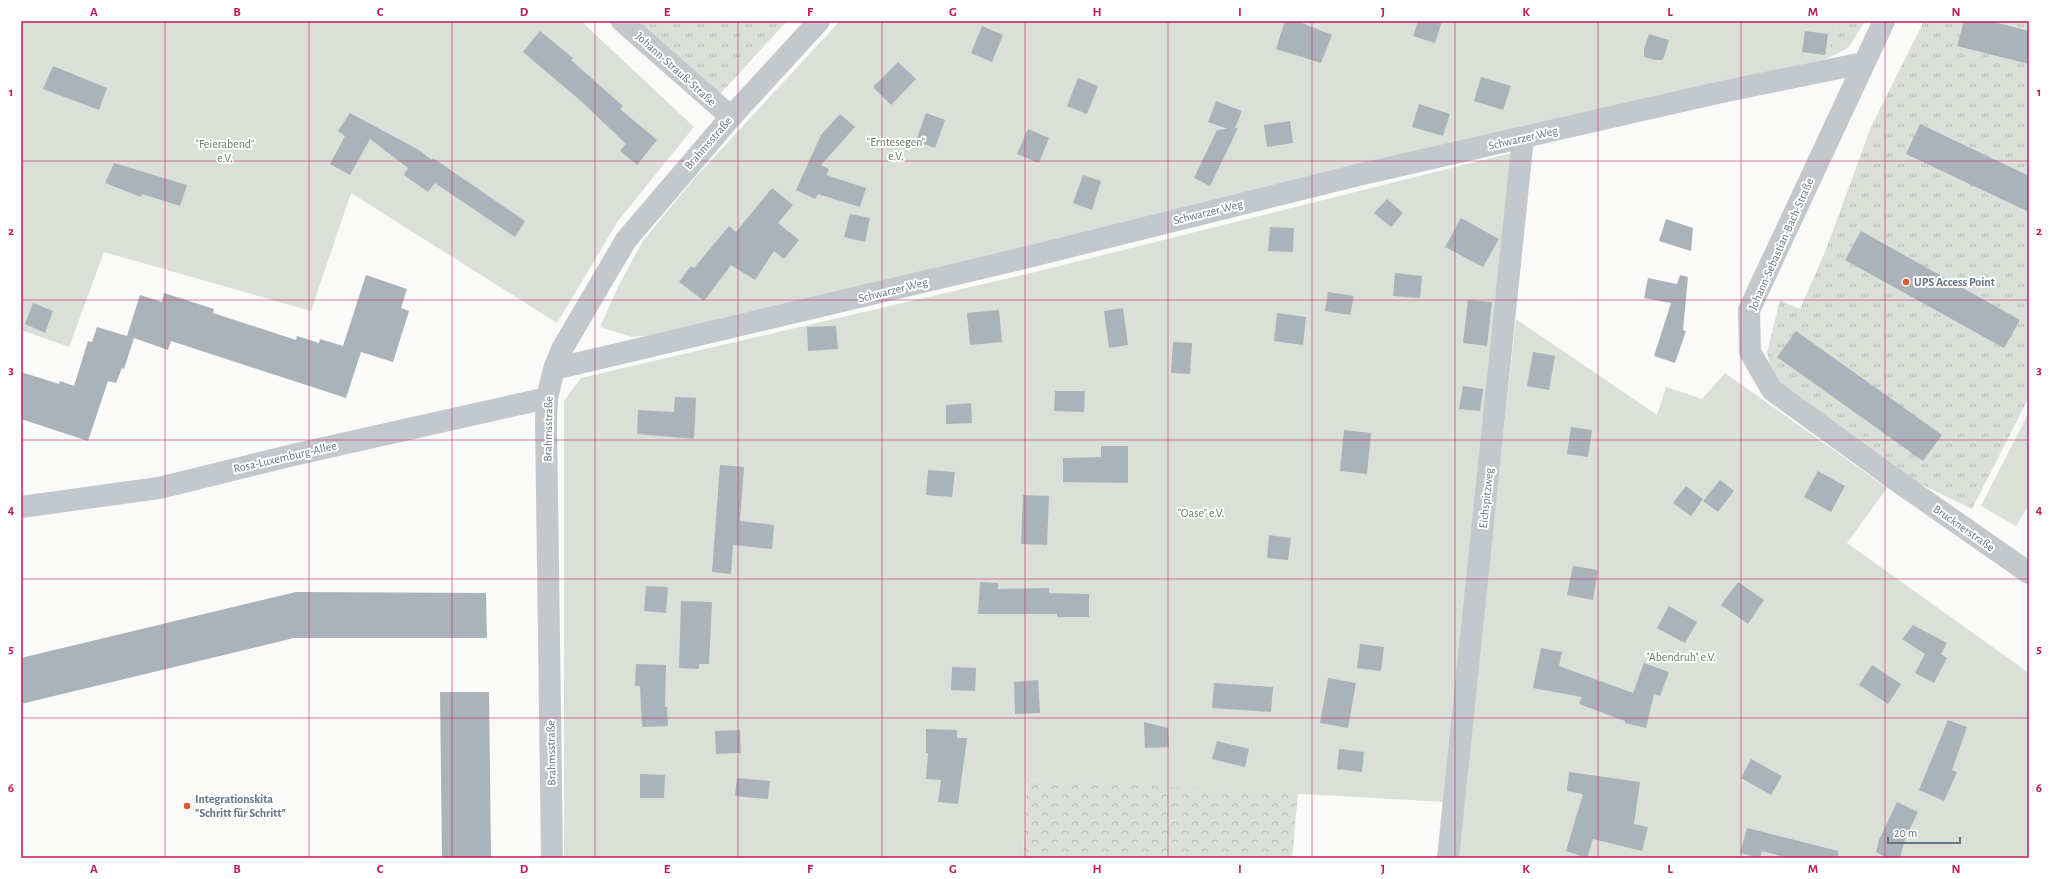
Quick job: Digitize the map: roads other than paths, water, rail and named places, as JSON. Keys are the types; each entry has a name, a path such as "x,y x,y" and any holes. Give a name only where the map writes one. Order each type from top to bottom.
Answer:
{"street":[{"name":"Johann-Strauß-Straße","path":"622,21 731,117"},
{"name":"Brahmsstraße","path":"552,858 546,420 547,398 554,369 562,349 626,240 731,117 819,21"},
{"name":"Johann-Sebastian-Bach-Straße","path":"1884,21 1863,63 1750,310 1750,352 1772,390 1900,483"},
{"name":"Schwarzer Weg","path":"554,369 1013,261 1358,175 1717,93 1863,63"},
{"name":"Eichspitzweg","path":"1448,858 1523,138"},
{"name":"Rosa-Luxemburg-Allee","path":"21,507 159,488 301,453 547,398"},
{"name":"Brucknerstraße","path":"1900,483 2029,572"}],"place":[{"name":"UPS Access Point","path":"1906,282"},
{"name":"Integrationskita \"Schritt für Schritt\"","path":"187,806"}],"park label":[{"name":"\"Erntesegen\" e.V.","path":"896,149"},
{"name":"\"Feierabend\" e.V.","path":"225,151"},
{"name":"\"Oase\" e.V.","path":"1201,513"},
{"name":"\"Abendruh\" e.V.","path":"1681,657"}]}
